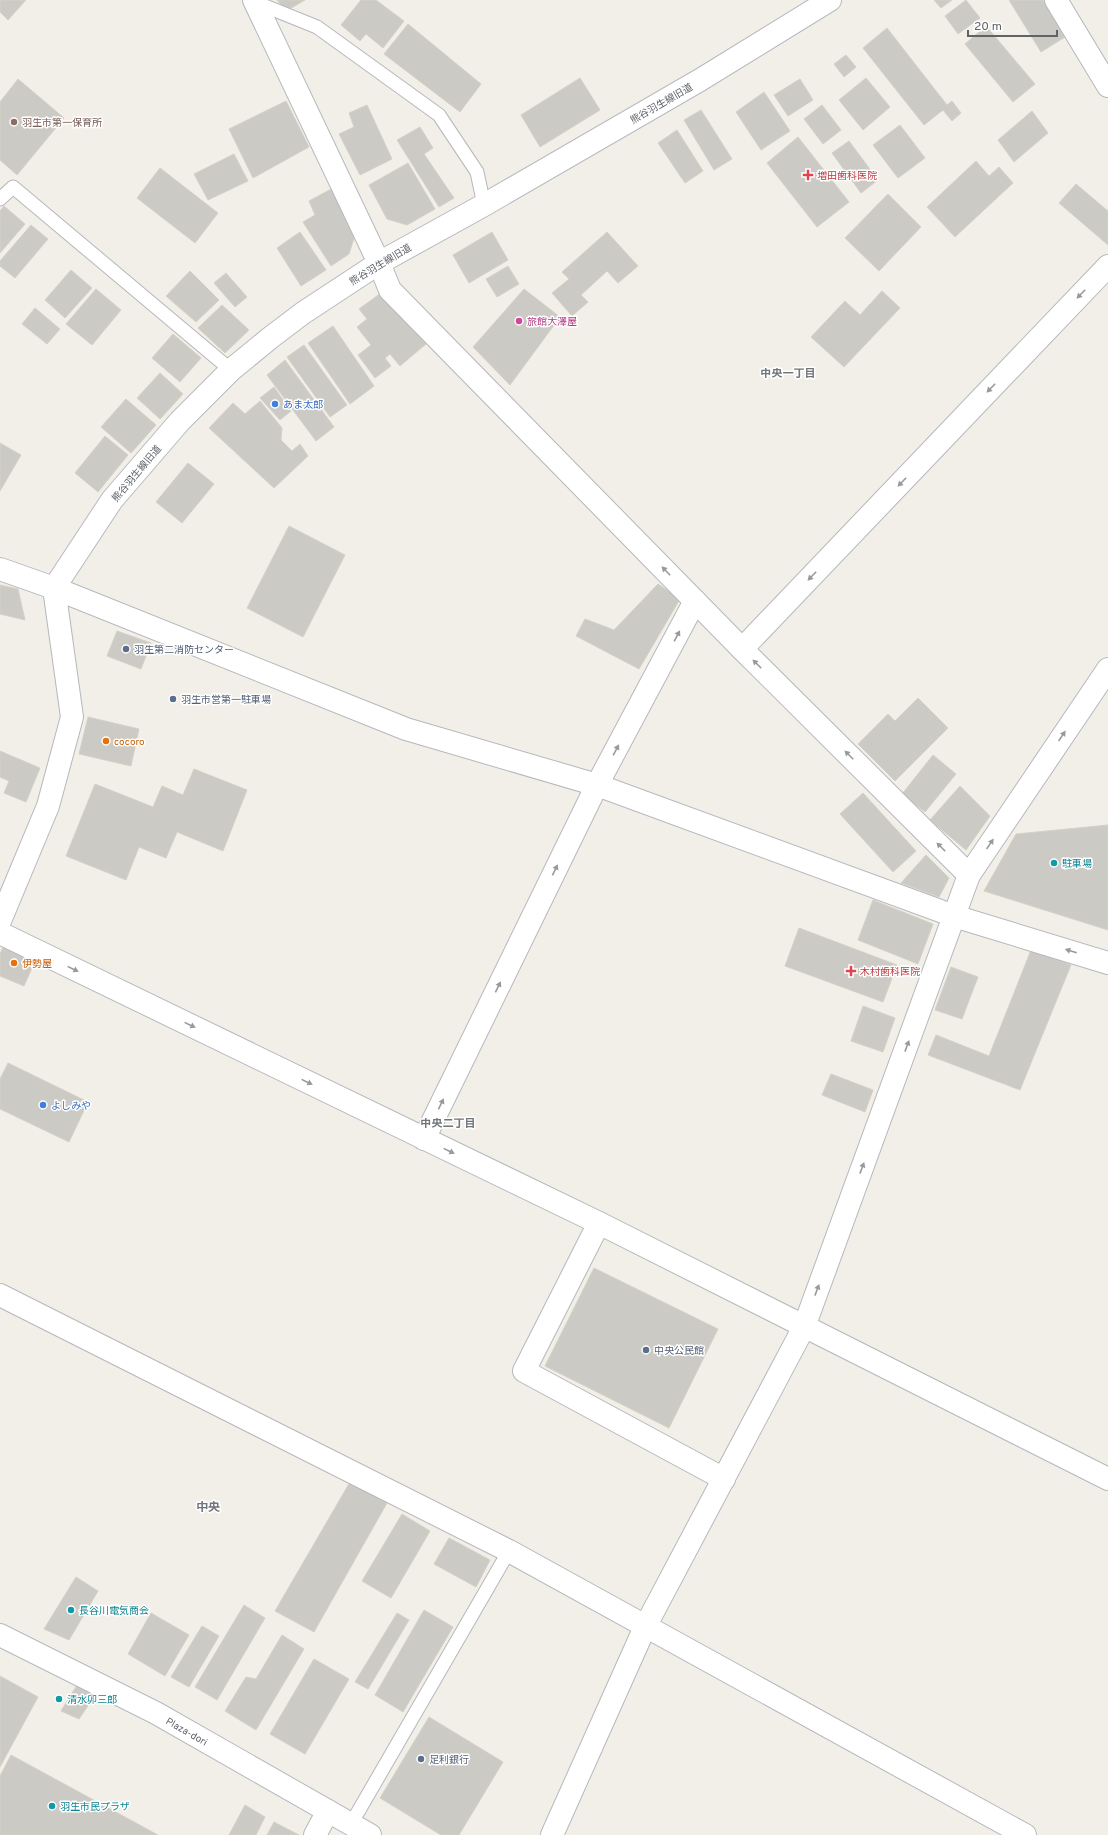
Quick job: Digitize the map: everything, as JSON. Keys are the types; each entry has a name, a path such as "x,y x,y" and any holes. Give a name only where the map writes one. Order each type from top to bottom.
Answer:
{"street":[{"name":"熊谷羽生線旧道","path":"54,588 112,500 180,421 231,370 303,313 379,263 484,205 700,80 830,0"},
{"path":"1056,0 1108,86"},
{"path":"255,1 379,263 390,290 742,649 968,875"},
{"path":"742,649 1108,266"},
{"path":"0,569 54,588 406,729 597,785 954,916 1108,963"},
{"path":"0,921 48,806 72,717 54,588"},
{"path":"424,1138 597,785 696,601"},
{"path":"552,1835 645,1627 804,1327 968,875 1108,669"},
{"path":"0,933 598,1223 1108,1479"},
{"path":"598,1223 524,1371 724,1478"},
{"path":"0,1295 509,1551 1025,1835"},
{"name":"Plaza-dori","path":"0,1635 156,1713 370,1835"},
{"path":"315,1835 328,1811"}],"lane":[{"path":"255,1 317,27 440,115 477,172 484,205"},
{"path":"0,199 14,188 231,370"},
{"path":"351,1824 509,1551"}],"building":[{"path":"0,0 26,0 8,20 0,12"},
{"path":"277,0 305,0 286,11"},
{"path":"361,0 376,0 404,21 383,48 366,34 360,41 341,25"},
{"path":"934,0 952,0 941,8"},
{"path":"966,0 980,18 958,34 945,16"},
{"path":"1009,0 1043,0 1065,37 1041,52"},
{"path":"408,24 481,84 460,112 384,54"},
{"path":"986,26 1035,84 1013,102 965,44"},
{"path":"887,28 947,105 952,101 961,113 952,121 943,110 924,125 863,48"},
{"path":"846,55 856,67 844,77 834,64"},
{"path":"580,78 600,110 540,147 521,115"},
{"path":"866,78 890,107 863,130 839,100"},
{"path":"18,79 64,118 17,175 0,160 0,102"},
{"path":"800,79 813,100 788,116 774,95"},
{"path":"764,92 790,131 761,150 736,112"},
{"path":"286,101 309,147 253,178 229,129"},
{"path":"367,105 392,159 360,175 339,134 354,127 349,113"},
{"path":"822,105 841,130 823,144 804,119"},
{"path":"701,110 732,159 714,170 684,120"},
{"path":"1032,111 1048,133 1014,162 998,140"},
{"path":"900,125 925,158 898,178 873,145"},
{"path":"420,127 433,148 424,154 454,198 439,207 397,140"},
{"path":"677,130 703,171 685,183 658,143"},
{"path":"798,137 849,202 817,227 767,163"},
{"path":"849,141 878,180 861,193 832,153"},
{"path":"234,154 248,181 208,200 194,174"},
{"path":"976,161 989,176 999,167 1013,183 955,237 927,207"},
{"path":"408,163 435,209 407,225 387,219 369,185"},
{"path":"160,168 218,213 195,243 137,198"},
{"path":"1076,184 1108,211 1108,245 1059,203"},
{"path":"333,188 355,235 349,254 331,266 303,222 315,215 309,201"},
{"path":"888,194 921,227 879,271 845,238"},
{"path":"4,206 25,224 0,253 0,211"},
{"path":"31,225 48,239 15,278 0,266 0,261"},
{"path":"300,232 326,270 301,286 277,248"},
{"path":"492,232 508,260 469,283 453,255"},
{"path":"607,232 638,266 618,283 607,271 581,295 588,302 572,316 552,293 569,279 562,272"},
{"path":"508,266 519,284 497,297 486,279"},
{"path":"71,270 92,288 65,318 45,300"},
{"path":"190,271 219,300 196,322 166,296"},
{"path":"226,273 247,297 235,307 214,283"},
{"path":"96,289 121,310 92,345 66,324"},
{"path":"524,289 560,317 510,385 473,347"},
{"path":"882,291 900,308 844,367 811,337 845,301 860,315"},
{"path":"381,293 426,344 400,366 390,354 385,358 391,366 375,378 358,355 371,345 357,327 367,319 359,309"},
{"path":"222,305 249,330 225,353 198,328"},
{"path":"35,308 60,329 47,344 22,324"},
{"path":"333,326 374,386 350,404 308,343"},
{"path":"173,334 201,358 180,382 152,358"},
{"path":"304,345 347,405 330,417 287,357"},
{"path":"285,360 334,427 316,441 267,375"},
{"path":"160,373 183,394 160,419 137,398"},
{"path":"274,387 291,411 280,420 260,398"},
{"path":"126,399 156,425 131,453 101,427"},
{"path":"260,401 282,428 281,440 292,451 300,444 308,456 274,488 209,428 233,403 245,414"},
{"path":"105,436 128,455 98,492 75,473"},
{"path":"0,443 21,455 0,491"},
{"path":"188,463 214,484 182,523 156,502"},
{"path":"289,526 345,555 303,637 247,608"},
{"path":"658,584 680,599 639,669 576,636 585,619 614,630"},
{"path":"0,585 18,589 25,620 0,614"},
{"path":"117,631 151,643 141,669 107,656"},
{"path":"918,698 948,728 895,781 858,744 888,714 895,721"},
{"path":"88,717 139,729 131,766 79,754"},
{"path":"0,751 40,768 26,802 4,793 9,781 0,777"},
{"path":"933,755 956,774 925,812 902,794"},
{"path":"194,769 247,790 223,851 177,832 166,858 139,847 126,880 66,856 95,784 153,807 162,786 183,795"},
{"path":"960,786 990,816 966,850 930,820"},
{"path":"863,793 916,851 893,872 840,814"},
{"name":"駐車場","path":"1108,825 1108,930 984,891 1016,834"},
{"path":"926,855 949,878 939,897 901,883"},
{"path":"873,900 933,924 918,964 858,940"},
{"path":"799,928 897,965 883,1002 785,966"},
{"path":"4,945 36,959 24,986 0,976 0,954"},
{"path":"1031,950 1071,965 1020,1090 928,1055 936,1035 989,1056"},
{"path":"951,967 978,977 962,1019 935,1010"},
{"path":"863,1006 895,1018 883,1052 851,1041"},
{"name":"よしみや","path":"8,1063 88,1102 69,1142 0,1109 0,1079"},
{"path":"831,1074 873,1090 865,1112 822,1095"},
{"path":"594,1268 718,1329 669,1428 545,1366"},
{"path":"350,1482 387,1503 314,1632 275,1611"},
{"path":"402,1514 430,1531 391,1598 362,1581"},
{"path":"449,1538 490,1560 476,1587 434,1564"},
{"name":"長谷川電気商会","path":"76,1577 98,1591 69,1640 44,1629"},
{"path":"244,1605 265,1618 217,1700 195,1687"},
{"path":"424,1610 453,1627 403,1712 375,1695"},
{"path":"151,1613 189,1635 165,1676 128,1654"},
{"path":"397,1613 409,1620 368,1689 355,1682"},
{"path":"202,1626 219,1636 189,1687 171,1677"},
{"path":"282,1635 304,1649 256,1730 225,1711 246,1677 256,1679"},
{"path":"314,1659 349,1679 305,1754 270,1734"},
{"path":"0,1676 38,1697 0,1767"},
{"path":"77,1685 94,1697 79,1719 61,1711"},
{"path":"429,1717 503,1762 459,1835 441,1835 380,1798"},
{"name":"羽生市民プラザ","path":"11,1755 158,1835 0,1835 0,1776"},
{"path":"245,1805 265,1817 256,1835 229,1835"},
{"path":"274,1822 299,1835 267,1835"}],"place":[{"name":"羽生市第一保育所","path":"14,122"},
{"name":"増田歯科医院","path":"808,175"},
{"name":"旅館大澤屋","path":"519,321"},
{"name":"あま太郎","path":"275,404"},
{"name":"羽生第二消防センター","path":"126,649"},
{"name":"羽生市営第一駐車場","path":"173,699"},
{"name":"cocoro","path":"106,741"},
{"name":"駐車場","path":"1054,863"},
{"name":"伊勢屋","path":"14,963"},
{"name":"木村歯科医院","path":"851,971"},
{"name":"よしみや","path":"43,1105"},
{"name":"中央公民館","path":"646,1350"},
{"name":"長谷川電気商会","path":"71,1610"},
{"name":"清水卯三郎","path":"59,1699"},
{"name":"足利銀行","path":"421,1759"},
{"name":"羽生市民プラザ","path":"52,1806"}],"district":[{"name":"中央一丁目","path":"788,373"},
{"name":"中央二丁目","path":"448,1123"},
{"name":"中央","path":"208,1507"}]}
